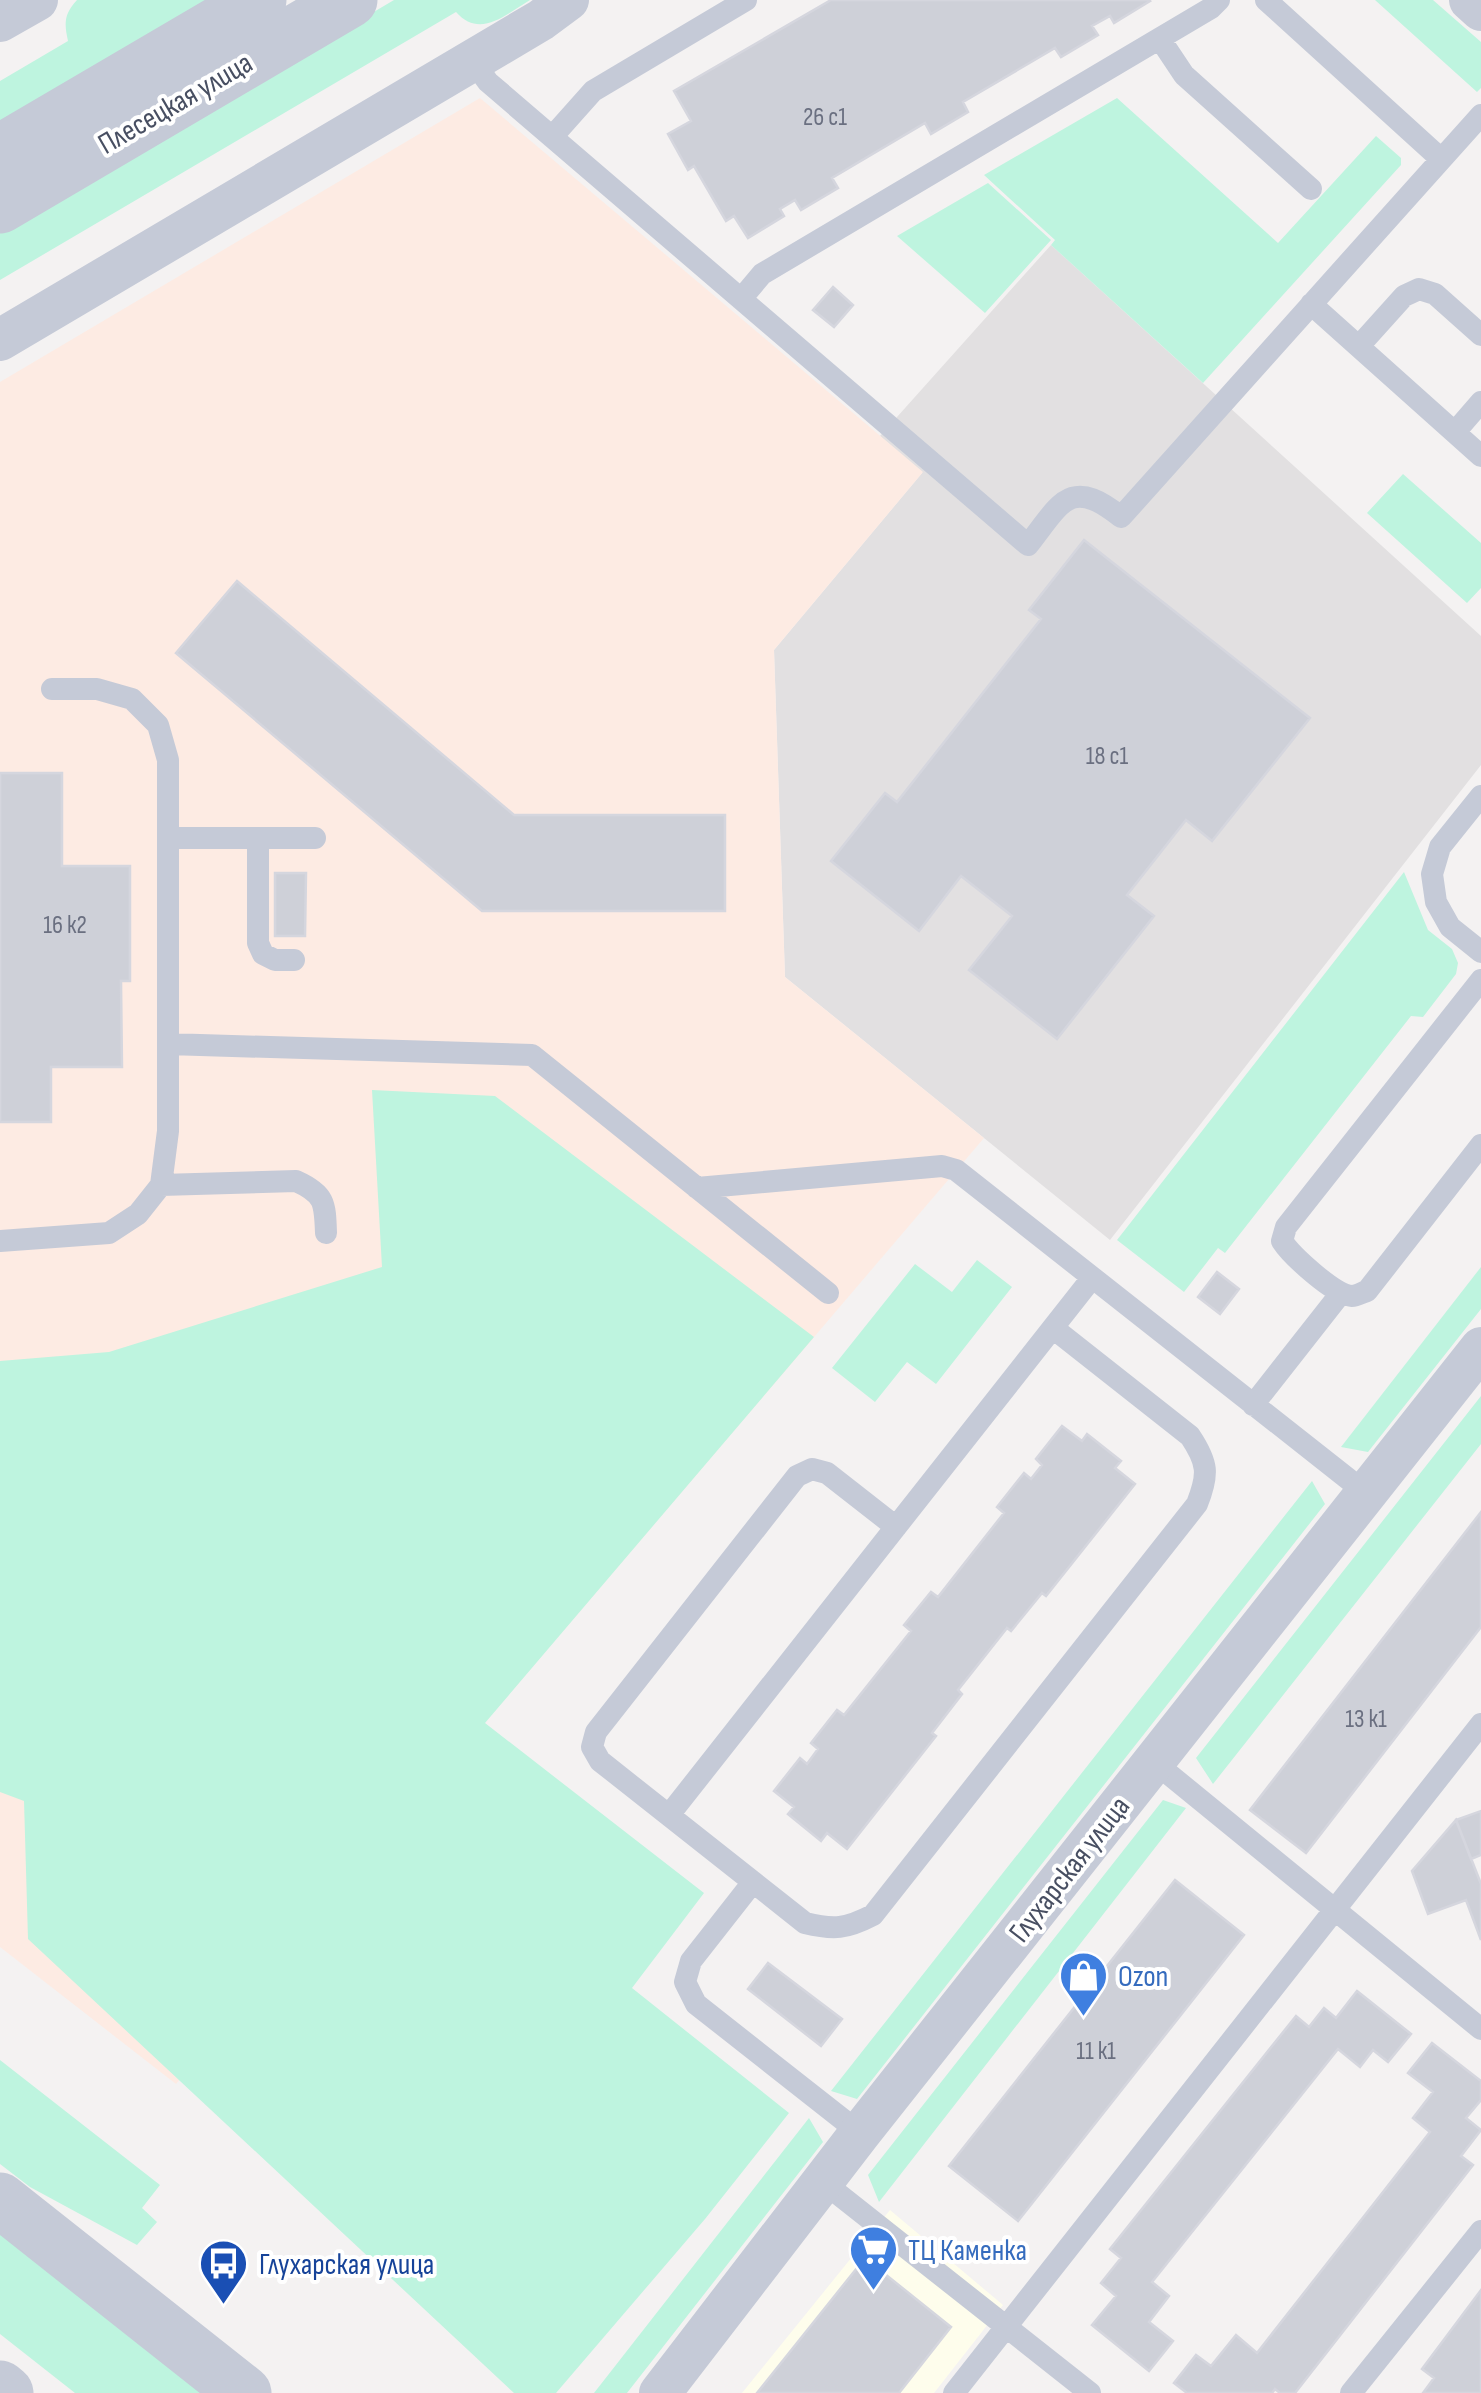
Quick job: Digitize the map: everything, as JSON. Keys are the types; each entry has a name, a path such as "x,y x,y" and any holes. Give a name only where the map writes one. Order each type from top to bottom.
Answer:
{"street":[{"path":"0,21 37,0"},
{"name":"Плесецкая улица","path":"0,152 259,0"},
{"name":"Плесецкая улица","path":"0,206 350,0"},
{"path":"0,340 541,20 568,0"},
{"path":"1470,0 1481,10"},
{"name":"Глухарская улица","path":"660,2393 860,2133 1481,1348"},
{"path":"0,2200 244,2393"},
{"path":"0,2388 6,2393"}],"lane":[{"path":"552,137 594,90 746,0"},
{"path":"741,299 762,274 1219,0"},
{"path":"1266,0 1442,158"},
{"path":"1160,38 1184,74 1311,189"},
{"path":"472,60 488,82 1028,545 1060,504 1079,496 1100,500 1121,517 1481,115"},
{"path":"1359,346 1404,296 1419,289 1435,294 1481,335"},
{"path":"1311,304 1481,456"},
{"path":"1454,432 1481,402"},
{"path":"0,1241 109,1233 138,1214 161,1186 168,1132 168,760 158,725 132,699 97,689 52,689"},
{"path":"1481,796 1440,847 1432,874 1436,902 1450,927 1481,952"},
{"path":"168,838 315,838"},
{"path":"258,838 258,943 263,954 275,960 294,960"},
{"path":"1481,980 1286,1227 1282,1240 1290,1253 1341,1293 1354,1296 1366,1291 1481,1145"},
{"path":"168,1044 532,1055 828,1292"},
{"path":"698,1188 942,1166 956,1170 1366,1494"},
{"path":"161,1186 296,1181 315,1190 326,1208 326,1233"},
{"path":"668,1815 1092,1278"},
{"path":"1253,1405 1341,1293"},
{"path":"896,1527 827,1473 812,1469 797,1476 596,1732 592,1747 600,1761 805,1923 828,1928 852,1926 873,1915 1198,1504 1206,1480 1203,1456 1190,1436 1052,1328"},
{"path":"954,2393 1481,1724"},
{"path":"1154,1762 1481,2029"},
{"path":"753,1882 691,1960 684,1982 696,2004 860,2133"},
{"path":"823,2182 1090,2393"},
{"path":"1352,2393 1481,2231"}],"shaded area":[{"path":"480,98 923,472 774,650 785,977 984,1138 176,2084 0,1947 0,382"},
{"path":"1051,245 1481,636 1481,765 1110,1240 785,977 774,650 922,473 880,436"},
{"path":"890,2210 1003,2305 934,2393 742,2393"}],"green space":[{"path":"77,0 215,0 0,126 0,81 68,41 66,19"},
{"path":"394,0 530,0 502,18 483,24 465,20 456,12 0,280 0,233"},
{"path":"1375,0 1433,0 1481,42 1481,88 1477,92"},
{"path":"1117,98 1278,243 1376,136 1401,158 1401,165 1203,383 1051,245 1055,240 984,175"},
{"path":"988,183 1051,240 985,313 897,236"},
{"path":"1403,474 1481,543 1481,588 1467,603 1367,513"},
{"path":"1404,872 1428,930 1452,949 1458,963 1456,974 1423,1017 1411,1016 1225,1253 1218,1248 1184,1292 1117,1240"},
{"path":"372,1090 495,1096 814,1337 485,1723 704,1893 632,1988 789,2113 705,2219 556,2393 514,2393 28,1939 24,1801 0,1792 0,1361 109,1352 382,1267"},
{"path":"977,1260 1012,1287 936,1384 907,1362 875,1402 832,1368 915,1264 952,1292"},
{"path":"1481,1267 1481,1309 1368,1452 1341,1447"},
{"path":"1481,1396 1481,1444 1213,1784 1196,1758"},
{"path":"1312,1481 1325,1504 857,2099 831,2091"},
{"path":"1163,1800 1186,1808 879,2202 868,2175"},
{"path":"0,2060 160,2185 142,2208 157,2222 137,2245 30,2187 0,2164"},
{"path":"809,2118 823,2142 627,2393 594,2393"},
{"path":"0,2226 212,2393 75,2393 0,2334"}],"building":[{"path":"831,0 1150,1 1114,23 1110,16 1092,26 1098,35 1061,57 1055,48 963,102 968,112 931,134 925,123 832,178 838,188 801,210 795,200 780,209 784,216 748,238 734,216 726,221 694,166 688,170 668,134 691,121 674,91"},
{"path":"833,287 853,305 834,327 813,310"},
{"path":"1084,540 1310,718 1212,841 1186,820 1127,895 1154,916 1057,1039 969,970 1012,916 961,876 919,931 831,861 885,793 897,802 1041,619 1029,610"},
{"path":"237,581 514,815 725,815 725,911 482,911 176,653"},
{"path":"0,773 62,773 62,866 130,866 130,981 121,981 122,1067 51,1067 51,1122 0,1122"},
{"path":"275,873 306,873 305,936 275,936"},
{"path":"1217,1272 1239,1289 1220,1314 1198,1297"},
{"path":"1062,1426 1082,1441 1087,1434 1121,1461 1115,1468 1135,1484 1046,1596 1042,1593 1011,1631 1007,1628 958,1690 962,1694 932,1733 936,1736 847,1849 827,1833 821,1841 788,1814 794,1807 774,1791 800,1758 807,1764 818,1749 811,1743 837,1710 844,1715 911,1631 904,1625 931,1592 938,1597 1004,1513 997,1507 1024,1473 1031,1479 1042,1465 1036,1459"},
{"path":"1481,1512 1481,1627 1306,1853 1250,1810"},
{"path":"1481,1811 1481,1855 1471,1859 1456,1820"},
{"path":"1456,1820 1481,1884 1481,1940 1466,1900 1428,1914 1412,1871"},
{"path":"1175,1880 1244,1935 1018,2221 949,2166"},
{"path":"768,1963 842,2019 821,2046 748,1989"},
{"path":"1357,1991 1411,2034 1388,2062 1373,2050 1360,2067 1338,2049 1152,2282 1169,2296 1149,2322 1173,2341 1149,2371 1092,2325 1116,2296 1101,2283 1121,2258 1110,2249 1296,2016 1309,2027 1324,2008 1336,2018"},
{"path":"1432,2043 1481,2081 1481,2100 1466,2118 1481,2130 1461,2156 1473,2165 1295,2393 1275,2389 1272,2393 1187,2393 1174,2383 1196,2355 1211,2366 1236,2335 1257,2353 1430,2132 1413,2118 1433,2092 1408,2073"},
{"name":"ТЦ Каменка","path":"865,2258 951,2327 899,2393 757,2393"},
{"path":"1481,2290 1481,2393 1423,2393 1434,2378 1422,2369"}],"place":[{"name":"Ozon","path":"1083,2018"},
{"name":"ТЦ Каменка","path":"873,2292"},
{"name":"Глухарская улица","path":"224,2306"}]}
